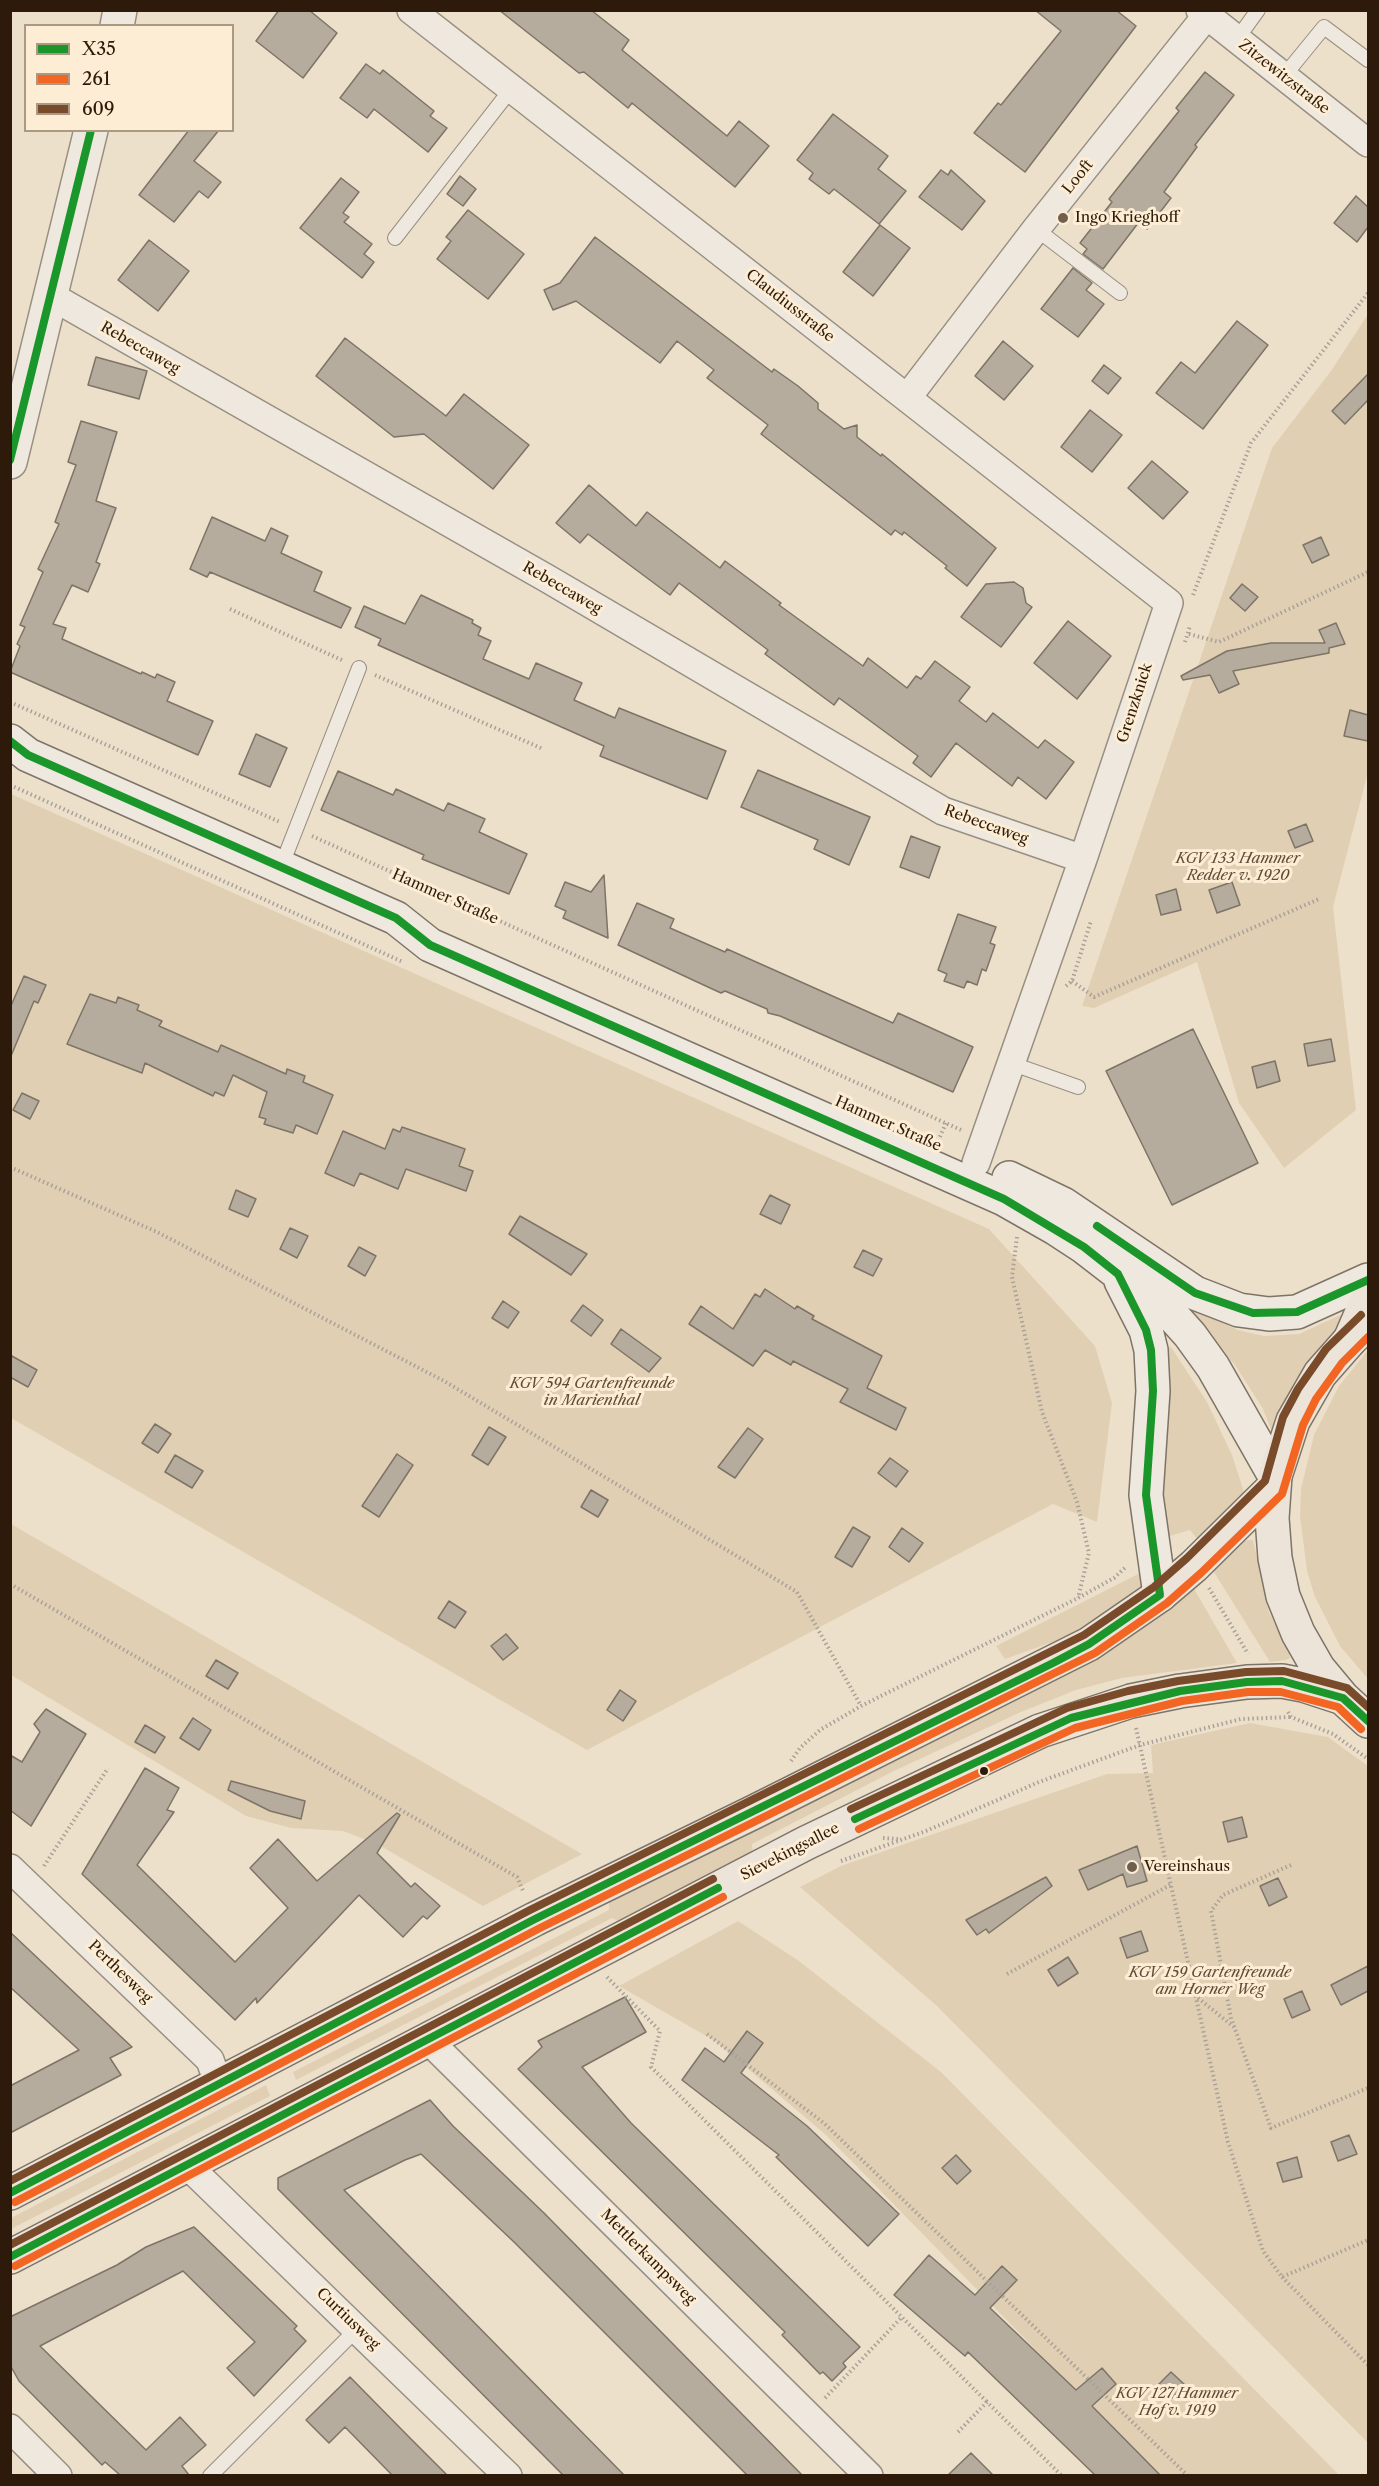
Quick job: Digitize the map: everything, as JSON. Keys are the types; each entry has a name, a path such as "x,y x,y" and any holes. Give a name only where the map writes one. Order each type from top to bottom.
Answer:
{"main road":[{"path":"10,462 91,132"},
{"name":"Hammer Straße","path":"16,750 396,918 441,925 976,1163 1063,1204 1195,1293 1239,1310 1269,1314 1297,1312 1368,1280"},
{"name":"Hammer Straße","path":"396,918 430,945 1005,1199 1084,1246 1172,1315 1190,1335 1214,1367 1274,1481"},
{"path":"1118,1274 1146,1330 1151,1350 1153,1391 1146,1495 1160,1595"},
{"name":"Sievekingsallee","path":"1368,1298 1359,1332 1320,1374 1293,1421 1274,1481 1275,1558 1283,1596 1298,1633 1318,1668 1343,1698 1368,1721"},
{"name":"Sievekingsallee","path":"10,2193 535,1919 600,1889 1070,1654 1160,1595 1194,1566 1274,1481"},
{"name":"Sievekingsallee","path":"10,2257 806,1843 1040,1731 1131,1701 1180,1691 1266,1682 1303,1685 1343,1698"}],"street":[{"name":"Claudiusstraße","path":"411,11 1168,603"},
{"name":"Zitzewitzstraße","path":"1203,13 1368,143"},
{"name":"Looft","path":"907,398 1203,13"},
{"name":"Rebeccaweg","path":"51,296 290,435 558,585 944,811 1083,859"},
{"name":"Grenzknick","path":"976,1163 1083,859 1168,603"},
{"name":"Perthesweg","path":"10,1868 31,1885 210,2060 218,2084"},
{"name":"Mettlerkampsweg","path":"427,2039 869,2475"},
{"name":"Curtiusweg","path":"186,2164 508,2475"},
{"path":"10,2428 58,2475"}],"lane":[{"path":"1236,39 1258,10"},
{"path":"1284,76 1324,27 1368,60"},
{"path":"396,238 512,88"},
{"path":"1036,229 1120,293"},
{"path":"280,868 359,668"},
{"path":"1011,1063 1078,1087"},
{"path":"210,2475 358,2328"}],"path":[{"path":"1168,603 1192,599 1251,443 1368,293"},
{"path":"1189,634 1219,642 1368,572"},
{"path":"230,609 543,750"},
{"name":"Hammer Straße","path":"10,702 946,1123"},
{"path":"1072,981 1094,997 1319,898"},
{"path":"10,1167 157,1232 444,1381 797,1592 861,1706"},
{"path":"1027,1238 1018,1230 1012,1277 1042,1412 1077,1502 1089,1553 1078,1598"},
{"path":"787,1766 800,1748 820,1730 861,1706 1114,1578 1125,1567 1124,1561"},
{"path":"10,1584 517,1877 535,1919"},
{"path":"1208,1587 1253,1662"},
{"path":"1131,1701 1228,2142 1263,2251 1282,2277 1368,2365"},
{"path":"1286,1710 1291,1717"},
{"path":"836,1863 898,1839 926,1831 1039,1782 1140,1745 1240,1719 1291,1717 1333,1734 1368,1758"},
{"path":"31,1885 108,1768"},
{"path":"1291,1865 1222,1894 1211,1911 1235,2028 1271,2128 1368,2088"},
{"path":"1007,1974 1172,1884"},
{"path":"601,1970 660,2031 651,2067 901,2318 1062,2475"},
{"path":"1197,1998 1235,2028"},
{"path":"707,2034 825,2124 1188,2475"},
{"path":"1282,2277 1368,2240"},
{"path":"809,2415 901,2318"},
{"path":"958,2432 987,2402"}],"green space":[{"name":"KGV 133 Hammer Redder v. 1920","path":"1368,314 1368,772 1333,907 1356,1110 1284,1168 1239,1103 1197,962 1094,1008 1082,1006 1272,448 1331,371"},
{"name":"KGV 594 Gartenfreunde in Marienthal","path":"11,794 989,1229 1095,1346 1112,1403 1097,1522 1053,1504 587,1750 11,1418"},
{"path":"1196,1310 1238,1330 1264,1336 1299,1334 1340,1315 1343,1318 1279,1434 1273,1434 1263,1409 1235,1365 1192,1314"},
{"path":"1171,1347 1207,1402 1232,1455 1244,1492 1198,1540 1190,1530 1163,1538 1160,1350"},
{"path":"1368,1350 1368,1679 1340,1646 1315,1597 1307,1571 1300,1516 1301,1489 1314,1435 1339,1386"},
{"path":"11,1524 582,1854 483,1906 379,1845 343,1831 291,1828 246,1816 11,1675"},
{"path":"1253,1540 1269,1612 1289,1653 1290,1658 1286,1660 1270,1662 1212,1569 1240,1541"},
{"path":"1148,1569 1143,1588 1072,1635 1005,1659 996,1646"},
{"path":"1193,1587 1237,1663 1122,1678 1076,1690 1021,1712 894,1771 752,1844 753,1858 623,1923 612,1918 296,2080 293,2072 609,1910 609,1899"},
{"name":"KGV 159 Gartenfreunde am Horner Weg","path":"1250,1723 1328,1737 1368,1766 1368,2443 937,2006 800,1887 841,1866 1107,1774 1153,1773 1151,1745"},
{"name":"KGV 127 Hammer Hof v. 1919","path":"738,1921 799,1961 941,2072 1339,2475 1158,2475 826,2135 715,2041 619,1986"},
{"path":"266,2085 270,2096 11,2229 11,2218"}],"building":[{"path":"279,10 309,10 337,33 303,78 256,41"},
{"path":"499,10 591,10 629,40 622,50 727,136 739,121 769,146 735,187 632,103 628,108 584,72 579,73"},
{"path":"1035,10 1116,10 1136,26 1025,172 974,133 998,103 1001,105 1061,31"},
{"path":"366,64 380,74 383,70 434,111 430,116 447,128 428,152 374,109 367,118 340,98"},
{"path":"1205,72 1234,95 1195,145 1197,147 1164,192 1171,198 1147,229 1139,222 1103,269 1083,254 1087,249 1080,243 1112,202 1109,199 1179,111 1176,108"},
{"path":"833,114 888,156 878,169 906,191 879,224 834,189 829,194 809,179 813,173 797,160"},
{"path":"187,132 217,132 194,161 221,182 208,198 199,191 174,222 139,195"},
{"path":"941,170 948,175 951,170 985,201 962,230 919,197"},
{"path":"460,176 476,189 463,206 447,194"},
{"path":"341,178 359,192 343,213 349,217 344,222 372,244 364,254 374,262 362,278 300,228"},
{"path":"1356,196 1368,207 1368,227 1357,242 1334,223"},
{"path":"468,210 524,254 488,299 437,259 451,241 446,237"},
{"path":"880,225 910,248 873,296 843,272"},
{"path":"595,237 772,372 774,369 798,386 818,403 818,409 844,429 857,425 857,437 881,456 882,454 996,548 967,586 945,568 947,566 904,532 902,535 895,530 891,535 761,434 768,425 707,378 714,370 677,341 660,363 576,301 553,310 544,290 560,283"},
{"path":"149,240 189,271 158,311 118,280"},
{"path":"1073,268 1092,283 1086,290 1104,304 1078,337 1041,309"},
{"path":"1237,321 1268,345 1203,429 1156,393 1181,362 1195,373"},
{"path":"345,338 446,416 464,394 529,445 493,489 424,434 394,437 316,376"},
{"path":"1003,341 1033,366 1004,400 975,376"},
{"path":"96,357 147,371 139,399 88,385"},
{"path":"1104,365 1121,378 1108,394 1092,381"},
{"path":"1368,374 1368,400 1345,424 1332,411"},
{"path":"1090,410 1122,435 1092,472 1061,447"},
{"path":"81,421 117,432 96,501 116,508 96,562 100,564 88,592 72,585 53,624 66,628 62,639 141,674 142,672 155,678 157,674 175,682 167,701 213,721 198,755 10,672 20,646 17,644 25,627 20,625 43,572 38,569 59,524 55,522 76,465 68,462"},
{"path":"1152,461 1188,492 1163,519 1128,488"},
{"path":"589,485 636,526 647,512 720,568 725,561 781,603 779,605 863,666 868,658 907,688 916,676 921,679 935,661 970,687 959,701 986,722 993,713 1038,748 1045,740 1074,762 1046,799 1018,777 1012,786 956,743 931,777 913,763 918,756 839,698 834,705 765,654 768,650 679,583 670,595 588,534 580,543 556,523"},
{"path":"212,517 265,541 271,528 288,536 281,553 322,572 314,591 351,608 341,628 210,572 207,577 190,569"},
{"path":"1321,537 1329,555 1312,563 1303,545"},
{"path":"1014,582 1023,588 1026,603 1032,607 1001,647 961,617 986,584"},
{"path":"1242,584 1258,597 1245,611 1230,598"},
{"path":"421,595 473,620 472,623 481,628 478,635 491,641 483,659 529,679 536,663 582,683 574,700 615,718 619,708 726,751 707,799 600,756 604,746 378,645 381,639 355,627 364,606 405,624"},
{"path":"1068,621 1111,656 1077,699 1034,663"},
{"path":"1336,623 1345,644 1329,648 1329,653 1233,671 1239,684 1219,693 1210,675 1183,680 1181,676 1227,651 1271,643 1325,643 1319,630"},
{"path":"1350,710 1368,715 1368,741 1344,736"},
{"path":"256,734 287,748 270,787 239,774"},
{"path":"758,770 870,817 849,865 814,849 818,840 741,807"},
{"path":"338,771 393,795 396,789 444,811 448,803 485,819 479,832 527,854 509,894 422,859 424,855 321,810"},
{"path":"1306,824 1313,841 1295,848 1288,831"},
{"path":"911,836 940,847 929,878 900,867"},
{"path":"604,875 608,938 563,918 566,911 555,906 565,882 591,892"},
{"path":"1232,882 1240,905 1217,913 1209,890"},
{"path":"1176,889 1181,910 1161,915 1156,895"},
{"path":"637,903 674,919 670,928 725,952 727,949 893,1023 898,1013 973,1047 953,1092 780,1016 768,1013 767,1009 725,991 721,993 618,945"},
{"path":"958,914 996,927 990,943 995,945 986,971 982,969 977,985 967,981 964,988 944,981 947,974 938,970"},
{"path":"24,976 46,985 38,1003 34,1001 11,1056 10,1008"},
{"path":"90,994 116,1003 118,997 139,1005 137,1010 162,1021 159,1026 218,1052 221,1045 286,1074 287,1069 305,1076 303,1082 333,1095 317,1134 296,1125 293,1133 264,1124 266,1119 259,1117 267,1092 233,1075 224,1096 215,1092 213,1096 145,1063 142,1073 67,1044"},
{"path":"1193,1029 1258,1163 1172,1205 1106,1071"},
{"path":"1331,1039 1335,1061 1308,1066 1304,1044"},
{"path":"1275,1061 1280,1081 1257,1088 1252,1067"},
{"path":"22,1093 39,1101 30,1119 13,1110"},
{"path":"402,1127 465,1149 459,1166 473,1171 466,1191 406,1169 398,1189 360,1173 354,1186 325,1173 343,1131 385,1149 393,1129 400,1132"},
{"path":"236,1190 256,1199 248,1217 229,1209"},
{"path":"770,1195 790,1205 781,1224 760,1214"},
{"path":"520,1216 587,1254 571,1275 509,1234"},
{"path":"290,1228 308,1236 297,1258 280,1249"},
{"path":"359,1247 376,1256 365,1276 348,1266"},
{"path":"863,1250 882,1259 873,1276 854,1267"},
{"path":"765,1289 795,1309 797,1306 814,1316 812,1319 882,1356 867,1388 906,1408 896,1430 840,1402 848,1389 793,1361 791,1365 765,1350 753,1366 689,1324 701,1306 733,1329 755,1294 760,1297"},
{"path":"503,1301 519,1312 508,1328 492,1318"},
{"path":"583,1305 603,1320 591,1336 571,1321"},
{"path":"621,1329 661,1358 649,1372 611,1344"},
{"path":"10,1355 37,1370 28,1387 10,1377"},
{"path":"155,1424 171,1434 158,1453 142,1443"},
{"path":"489,1427 506,1437 488,1465 472,1455"},
{"path":"748,1428 763,1439 735,1478 718,1467"},
{"path":"397,1454 413,1465 379,1517 362,1506"},
{"path":"175,1455 203,1471 192,1488 165,1472"},
{"path":"890,1458 908,1471 896,1487 878,1473"},
{"path":"591,1490 608,1500 598,1517 581,1507"},
{"path":"853,1527 870,1537 852,1567 835,1557"},
{"path":"902,1528 923,1543 909,1562 889,1547"},
{"path":"449,1601 466,1612 455,1628 438,1618"},
{"path":"506,1634 518,1648 503,1660 491,1646"},
{"path":"216,1660 238,1673 228,1689 206,1676"},
{"path":"620,1690 636,1701 623,1721 607,1710"},
{"path":"46,1709 86,1734 31,1826 10,1810 10,1755 22,1762 40,1732 34,1724"},
{"path":"193,1718 211,1730 199,1750 180,1738"},
{"path":"145,1725 165,1737 155,1753 135,1742"},
{"path":"145,1768 179,1788 167,1810 174,1812 137,1865 235,1962 288,1908 250,1868 278,1839 317,1881 397,1813 400,1815 377,1853 411,1887 415,1883 440,1906 427,1919 423,1916 403,1937 359,1895 257,2003 256,1998 235,2020 82,1874"},
{"path":"231,1781 305,1801 301,1819 270,1811 228,1790"},
{"path":"1242,1817 1247,1837 1228,1842 1223,1822"},
{"path":"1137,1846 1147,1881 1127,1887 1123,1874 1088,1890 1079,1870"},
{"path":"1046,1877 1052,1886 989,1933 986,1929 977,1935 966,1920"},
{"path":"1278,1878 1287,1897 1269,1906 1260,1886"},
{"path":"1141,1931 1148,1951 1127,1958 1120,1938"},
{"path":"10,1932 132,2047 110,2058 121,2075 10,2133 10,2086 79,2050 10,1987"},
{"path":"1068,1957 1078,1973 1058,1986 1048,1970"},
{"path":"1368,1966 1368,1991 1341,2005 1331,1985"},
{"path":"1302,1991 1310,2010 1292,2018 1284,1999"},
{"path":"625,1997 646,2032 582,2067 631,2123 860,2347 843,2363 846,2367 832,2381 823,2372 820,2374 782,2335 785,2332 518,2069 542,2047 538,2041"},
{"path":"747,2031 763,2043 741,2073 807,2126 899,2214 868,2246 776,2157 779,2155 682,2080 705,2048 724,2062"},
{"path":"430,2100 453,2126 544,2213 802,2475 747,2475 514,2242 421,2154 344,2190 624,2475 563,2475 278,2189 278,2178"},
{"path":"1349,2135 1357,2154 1338,2161 1331,2142"},
{"path":"956,2155 971,2171 957,2184 942,2168"},
{"path":"1297,2157 1302,2177 1283,2182 1277,2163"},
{"path":"194,2227 297,2326 294,2329 306,2341 254,2396 227,2368 255,2342 183,2271 40,2346 146,2450 180,2417 206,2445 182,2466 189,2475 120,2475 105,2462 102,2465 19,2381 10,2365 10,2317 117,2265 146,2247"},
{"path":"929,2255 975,2295 1002,2266 1017,2280 990,2308 1076,2390 1102,2368 1116,2384 1092,2406 1160,2475 1095,2475 968,2352 965,2356 894,2295"},
{"path":"1171,2372 1185,2385 1172,2398 1158,2385"},
{"path":"350,2377 447,2475 392,2475 345,2427 329,2443 306,2420"},
{"path":"971,2453 993,2475 948,2475"}],"transit line":[{"name":"X35","path":"10,460 91,132"},
{"name":"X35","path":"10,741 28,755 396,918 430,945 1004,1199 1084,1247 1118,1274 1146,1330 1151,1350 1153,1391 1146,1495 1160,1595 1089,1644 1053,1663 535,1919 10,2193"},
{"name":"X35","path":"1097,1226 1195,1293 1253,1313 1297,1312 1368,1280"},
{"name":"609","path":"10,2181 530,1910 1084,1635 1154,1587 1187,1558 1265,1481 1283,1417 1298,1389 1326,1349 1361,1315"},
{"name":"261","path":"15,2202 540,1928 1095,1653 1167,1603 1282,1494 1303,1425 1316,1399 1342,1363 1368,1337"},
{"name":"609","path":"851,1809 1067,1708 1128,1691 1178,1681 1246,1672 1284,1671 1347,1688 1368,1707"},
{"name":"X35","path":"855,1819 1071,1718 1180,1691 1247,1682 1282,1681 1343,1698 1368,1721"},
{"name":"261","path":"859,1829 1075,1728 1182,1701 1248,1692 1281,1692 1338,1707 1361,1729"},
{"name":"609","path":"10,2245 713,1879"},
{"name":"X35","path":"10,2257 718,1888"},
{"name":"261","path":"15,2266 723,1897"}],"place":[{"name":"Ingo Krieghoff","path":"1063,218"},
{"name":"Vereinshaus","path":"1132,1867"}]}
